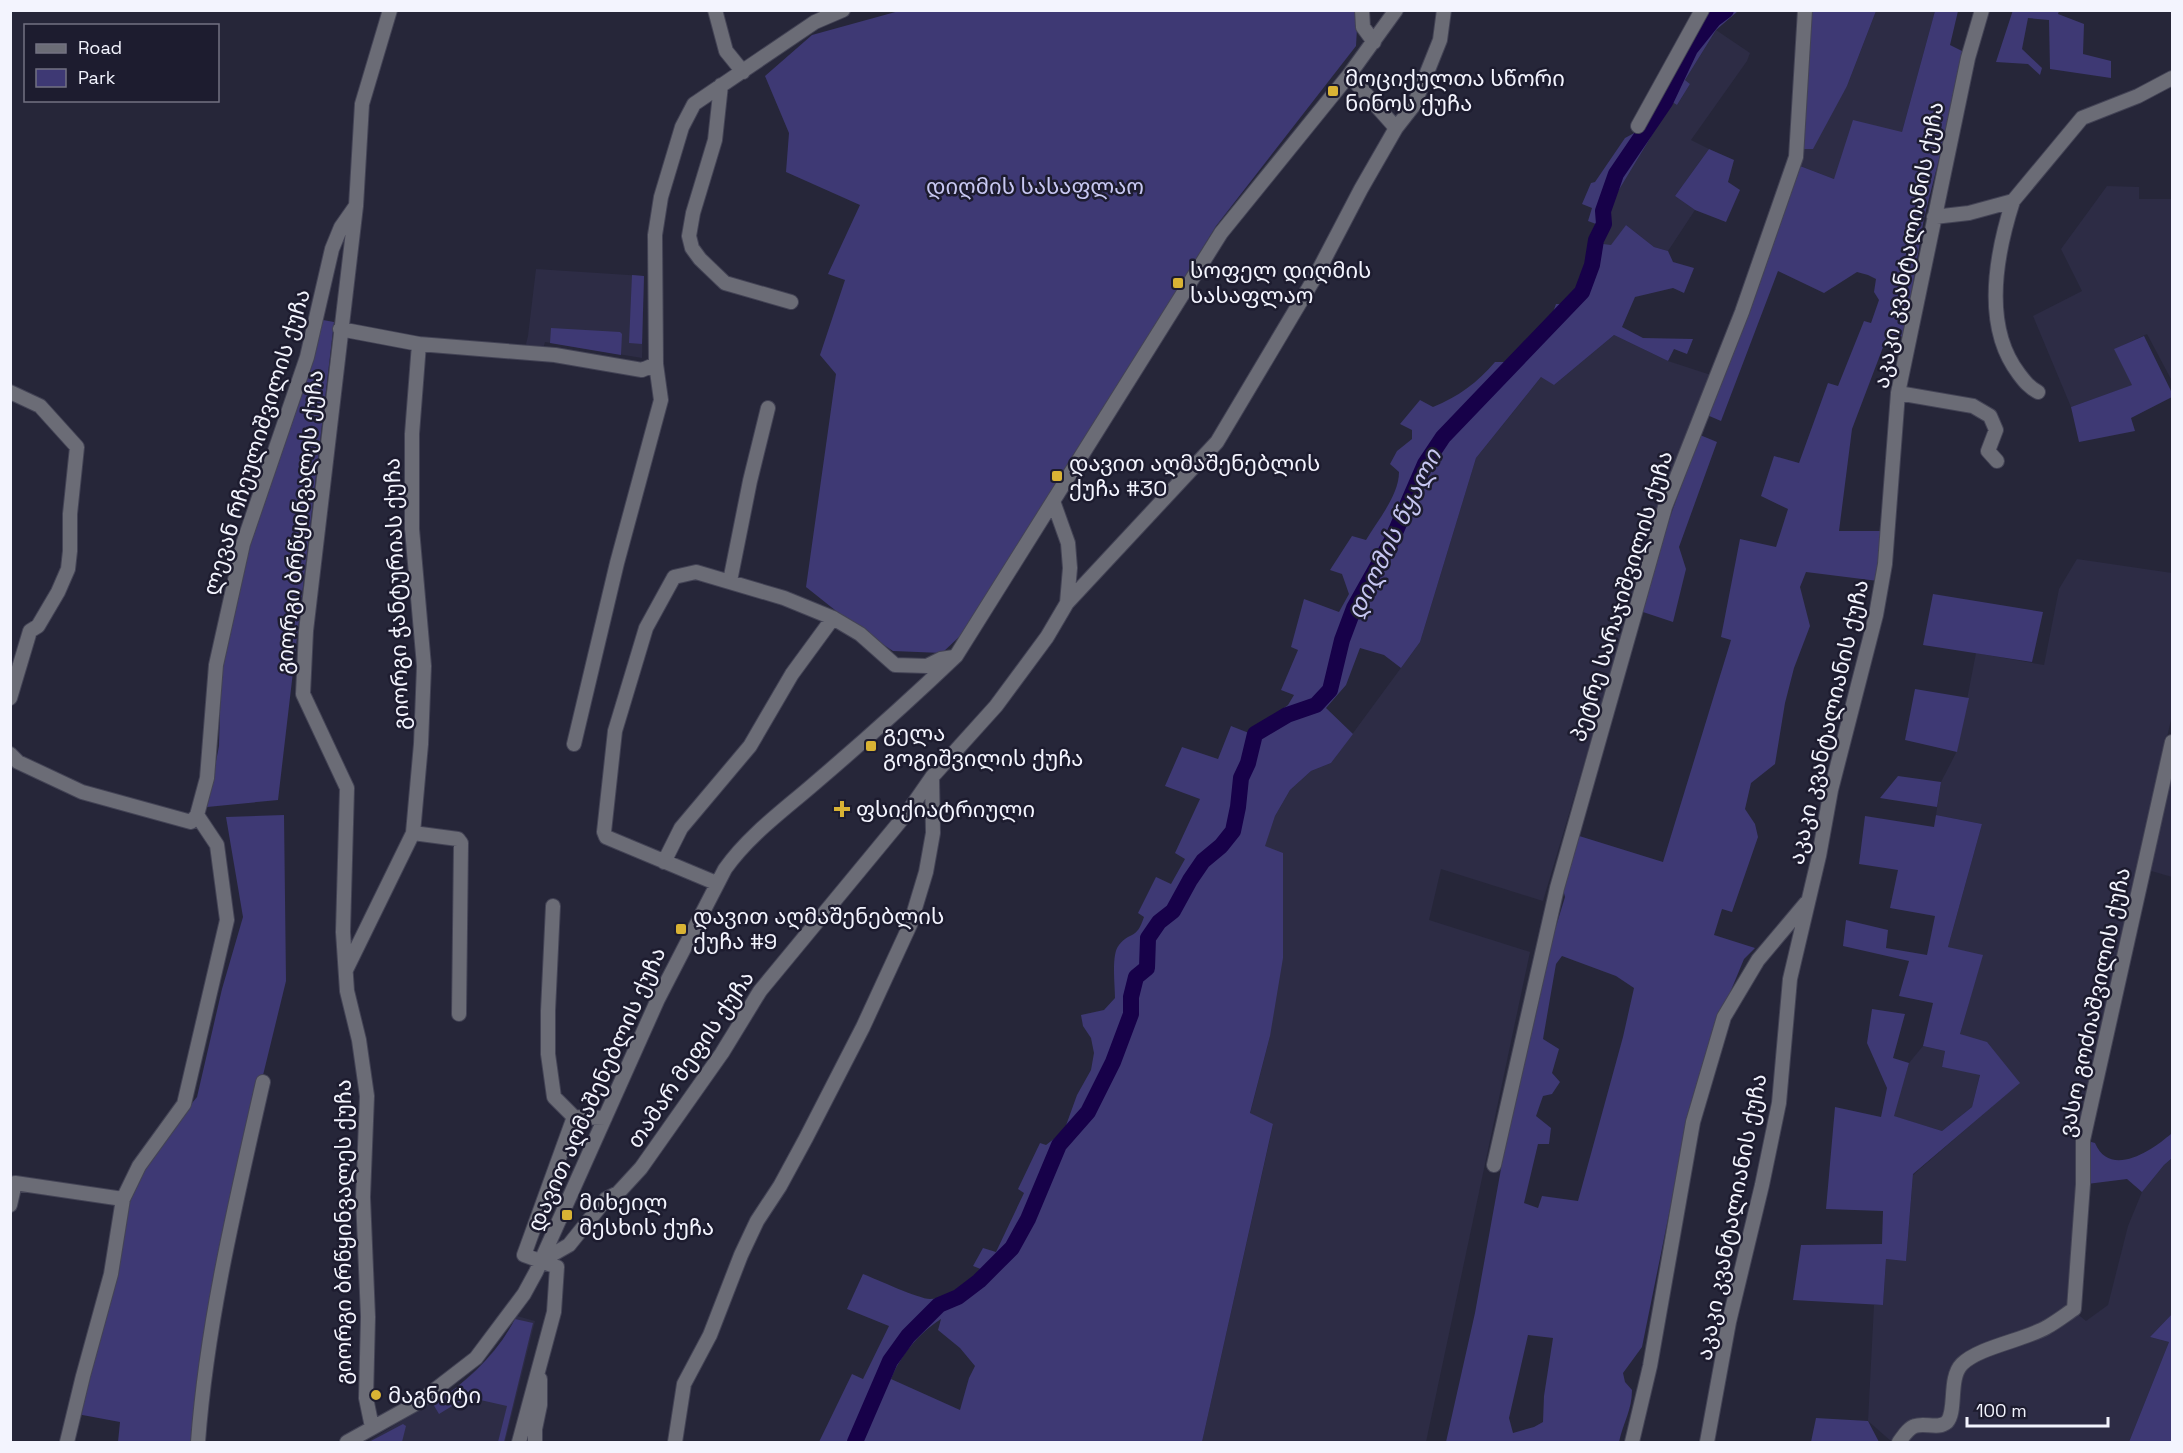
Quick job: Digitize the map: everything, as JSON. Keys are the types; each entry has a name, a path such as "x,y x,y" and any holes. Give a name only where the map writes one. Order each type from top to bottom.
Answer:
{"street":[{"name":"გიორგი ბრწყინვალეს ქუჩა","path":"372,1427 366,1398 368,1317 363,1197 367,1096 359,1040 347,991 343,932 346,788 303,694 306,631 356,206 363,104 390,10"},
{"path":"714,10 726,51 743,72"},
{"path":"574,744 634,495 661,400 656,364 655,235 661,197 682,127 694,104 815,22 843,10"},
{"path":"1362,10 1363,27 1374,42"},
{"name":"დავით აღმაშენებლის ქუჩა","path":"347,1443 419,1402 476,1358 524,1294 541,1261 658,999 724,869 742,847 898,711 956,656 1221,233 1349,75 1396,10"},
{"name":"თამარ მეფის ქუჩა","path":"541,1261 569,1245 606,1199 618,1193 641,1168 722,1053 760,991 907,813 932,777 996,706 1047,637 1067,603 1217,442 1314,279 1396,128 1414,105 1440,40 1444,10"},
{"path":"1638,126 1702,10"},
{"name":"პეტრე სარაჯიშვილის ქუჩა","path":"1494,1166 1557,888 1665,507 1742,312 1796,158 1805,10"},
{"name":"აკაკი კვანტალიანის ქუჩა","path":"1707,1443 1729,1322 1779,1103 1790,979 1832,790 1876,615 1885,564 1898,393 1968,58 1982,10"},
{"path":"1349,75 1396,128"},
{"path":"2038,392 2029,387 2008,360 1998,326 1996,283 2002,236 2013,201 2082,118 2138,96 2172,78"},
{"path":"721,85 715,140 693,213 689,236 692,248 725,283 791,302"},
{"path":"1934,217 1969,213 2013,201"},
{"name":"ლევან რჩეულიშვილის ქუჩა","path":"197,815 207,778 216,665 243,544 307,357 332,249 341,227 356,206"},
{"path":"340,329 419,344 555,356 642,370 656,364"},
{"name":"გიორგი ჭანტურიას ქუჩა","path":"345,972 413,833 421,744 424,666 412,529 412,434 419,344"},
{"path":"10,392 40,406 77,447 70,514 68,569 43,618 30,632 10,698"},
{"path":"1898,393 1973,406 1990,416 1996,430 1988,451 1997,461"},
{"path":"730,581 750,481 768,408"},
{"path":"1053,501 1068,543 1070,568 1067,603"},
{"path":"716,883 605,836 615,731 645,628 674,577 696,572 784,598 833,618 860,634 895,665 927,666 941,659 956,656"},
{"path":"664,862 681,828 750,746 792,674 833,618"},
{"name":"ვასო გოძიაშვილის ქუჩა","path":"1899,1443 1907,1431 1915,1426 1939,1426 1947,1421 1955,1376 1961,1364 1977,1354 2047,1328 2074,1309 2083,1184 2083,1140 2172,742"},
{"path":"10,754 18,762 82,792 191,822 197,815 217,845 227,920 184,1104 139,1166 123,1199 111,1274 82,1376 67,1443"},
{"path":"675,1443 684,1384 710,1335 741,1255 757,1221 806,1138 863,1027 910,925 926,872 933,833 932,777"},
{"path":"413,833 458,839 461,843 459,1014"},
{"path":"1632,1443 1650,1366 1693,1122 1724,1017 1758,960 1808,902"},
{"path":"553,906 548,1053 554,1097 574,1117 605,1118"},
{"path":"198,1443 201,1402 230,1225 263,1082"},
{"path":"519,1443 554,1312 557,1267 524,1256 574,1117"},
{"path":"10,1205 15,1183 123,1199"},
{"path":"540,1361 540,1443"},
{"path":"535,1443 535,1429 540,1405"}],"shaded area":[{"path":"1876,11 1935,11 1902,132 1834,179 1800,166 1802,149 1847,86"},
{"path":"1716,30 1750,53 1747,61 1691,140 1709,149 1675,196 1695,210 1668,251 1654,247 1626,225 1611,246 1603,245 1611,203 1672,102 1677,105 1690,84 1685,80"},
{"path":"2107,186 2139,187 2139,199 2172,199 2172,381 2147,334 2115,349 2133,385 2071,407 2033,316 2082,291 2061,249"},
{"path":"536,269 644,276 642,358 545,342 543,349 528,348 526,344"},
{"path":"1614,335 1668,361 1711,375 1659,512 1543,901 1441,869 1429,920 1530,952 1426,1442 1202,1442 1273,1125 1250,1114 1270,1036 1264,847 1275,816 1290,790 1311,771 1331,763 1420,642 1476,458 1542,376 1554,385"},
{"path":"2077,559 2172,573 2172,715 2078,1145 2069,1307 2086,1321 2108,1305 2128,1226 2142,1192 2172,1158 2172,1314 2150,1337 2169,1342 2129,1442 1892,1442 1868,1421 1874,1305 1883,1305 1886,1259 1906,1260 1913,1175 2019,1083 1960,1034 1982,956 1948,947 1982,824 1936,815 1941,782 1957,751 1976,653 2044,665 2059,589"},
{"path":"2172,762 2172,877 2148,870"},
{"path":"1923,1046 1945,1051 1942,1067 1980,1074 1972,1107 1942,1131 1893,1116 1909,1063"},
{"path":"517,1316 535,1321 505,1442 367,1442 456,1388 503,1340"}],"green space":[{"path":"2013,10 2059,11 2058,14 2084,24 2083,54 2111,61 2111,78 2050,69 2049,20 2028,18 2022,49 2042,68 2040,75 2028,64 1996,62"},
{"name":"დიღმის სასაფლაო","path":"899,11 1358,11 1356,46 1216,226 1023,542 960,636 942,653 893,651 855,626 806,587 836,374 820,355 845,280 828,274 860,205 786,172 789,133 765,76 812,35"},
{"path":"1719,11 1738,11 1716,30 1685,80 1690,84 1677,105 1672,102 1611,203 1603,244 1611,245 1626,225 1654,247 1668,251 1673,262 1694,268 1684,293 1673,288 1635,297 1622,327 1643,338 1693,339 1687,354 1674,349 1668,361 1614,335 1554,385 1541,377 1476,458 1420,642 1401,668 1384,655 1360,648 1346,685 1326,708 1353,734 1331,763 1311,771 1290,790 1275,816 1265,846 1283,853 1283,958 1270,1036 1250,1113 1273,1124 1202,1442 819,1442 852,1374 863,1379 889,1326 847,1309 863,1274 930,1299 945,1296 965,1285 983,1270 973,1266 983,1248 996,1252 1024,1193 1018,1189 1040,1143 1046,1145 1064,1131 1077,1095 1091,1070 1094,1053 1091,1038 1083,1026 1081,1015 1104,1010 1115,998 1114,962 1119,945 1136,932 1141,924 1144,917 1138,913 1156,877 1171,884 1185,859 1175,853 1200,799 1165,786 1182,747 1218,759 1231,726 1249,733 1288,705 1294,695 1281,690 1298,650 1291,647 1304,599 1339,612 1349,594 1342,574 1330,570 1352,536 1366,540 1396,490 1399,472 1390,464 1397,451 1412,439 1412,430 1400,424 1420,400 1433,407 1451,399 1482,376 1495,362 1505,362 1552,315 1556,304 1566,304 1575,293 1587,265 1596,224 1588,221 1592,208 1582,204 1591,183 1595,182 1625,138 1638,131 1700,21 1704,23","holes":["941,1319 938,1330 960,1348 975,1366 969,1378 960,1410 891,1379 911,1346"]},
{"path":"1810,11 1876,11 1847,86 1813,149 1802,149"},
{"path":"1935,11 1958,11 1950,45 1966,53 1924,218 1904,337 1888,334 1852,429 1839,531 1883,531 1878,581 1806,572 1800,587 1810,626 1794,668 1785,703 1775,764 1751,783 1745,809 1755,824 1758,837 1732,912 1722,909 1714,935 1755,948 1744,959 1722,1012 1689,1115 1642,1347 1623,1373 1625,1382 1632,1390 1632,1397 1619,1442 1446,1442 1475,1313 1510,1119 1547,956 1565,897 1563,889 1576,835 1663,862 1731,640 1721,637 1740,539 1776,547 1788,509 1761,496 1774,456 1799,463 1828,383 1838,386 1864,321 1871,323 1879,300 1874,292 1876,279 1857,272 1824,293 1778,271 1721,421 1707,415 1800,166 1834,179 1853,120 1902,132","holes":["1562,956 1616,976 1634,988 1623,1037 1578,1201 1542,1196 1538,1208 1524,1203 1538,1144 1549,1144 1551,1128 1536,1116 1543,1096 1552,1094 1560,1082 1552,1073 1559,1049 1543,1039 1556,964","1528,1335 1553,1338 1544,1396 1543,1422 1513,1433 1509,1418"]},
{"path":"1709,149 1734,160 1728,182 1740,190 1726,222 1695,210 1675,196"},
{"path":"632,275 644,276 642,344 629,343"},
{"path":"323,320 334,322 278,800 207,807 219,746 221,677 237,586 256,510 312,359"},
{"path":"551,328 620,332 622,334 621,355 550,343"},
{"path":"2144,336 2172,397 2131,418 2135,431 2079,442 2071,407 2132,385 2114,349"},
{"path":"1700,435 1717,442 1679,547 1686,569 1673,622 1643,612 1651,569"},
{"path":"1933,594 2043,612 2032,662 1923,645"},
{"path":"1915,689 1969,698 1957,752 1905,740"},
{"path":"1898,776 1941,782 1937,807 1880,798"},
{"path":"284,815 286,981 234,1194 194,1442 118,1442 120,1422 77,1414 123,1213 148,1157 197,1097 222,989 243,917 226,817"},
{"path":"1936,815 1982,824 1948,947 1983,955 1960,1034 1987,1042 2020,1083 1913,1174 1906,1261 1886,1259 1883,1305 1793,1300 1801,1245 1882,1244 1883,1211 1826,1209 1835,1107 1881,1117 1887,1088 1867,1043 1872,1009 1905,1014 1893,1058 1909,1063 1894,1116 1942,1131 1972,1107 1980,1075 1942,1067 1945,1051 1923,1046 1933,1003 1899,996 1909,961 1843,946 1846,920 1888,930 1886,948 1927,955 1935,916 1890,908 1898,870 1859,864 1865,816 1934,827"},
{"path":"2172,1133 2172,1158 2142,1192 2127,1179 2087,1184 2088,1141 2095,1143 2102,1154 2111,1159 2121,1160 2143,1153"},
{"path":"2172,1314 2172,1442 2129,1442 2169,1342 2150,1337"},
{"path":"515,1319 533,1323 504,1442 498,1442 507,1406 467,1397 439,1414 433,1404 458,1386 490,1356"},
{"path":"1816,1418 1868,1421 1879,1442 1811,1442"},
{"path":"403,1424 406,1426 402,1442 369,1442"}],"waterway":[{"name":"დიღმის წყალი","path":"855,1442 890,1361 908,1336 939,1305 958,1297 979,1281 1012,1248 1028,1219 1059,1145 1088,1112 1113,1062 1131,1014 1131,997 1136,977 1147,968 1148,938 1159,922 1173,911 1203,861 1221,846 1233,831 1241,778 1248,763 1255,734 1287,715 1316,705 1330,690 1342,640 1354,608 1391,542 1425,464 1443,437 1582,292 1592,265 1596,240 1604,224 1603,211 1616,174 1665,102 1690,49 1714,19 1726,10"}],"place":[{"name":"მოციქულთა სწორი ნინოს ქუჩა","path":"1333,91"},
{"name":"სოფელ დიღმის სასაფლაო","path":"1178,283"},
{"name":"დავით აღმაშენებლის ქუჩა #30","path":"1057,476"},
{"name":"გელა გოგიშვილის ქუჩა","path":"871,746"},
{"name":"ფსიქიატრიული","path":"842,809"},
{"name":"დავით აღმაშენებლის ქუჩა #9","path":"681,929"},
{"name":"მიხეილ მესხის ქუჩა","path":"567,1215"},
{"name":"მაგნიტი","path":"376,1395"}]}
